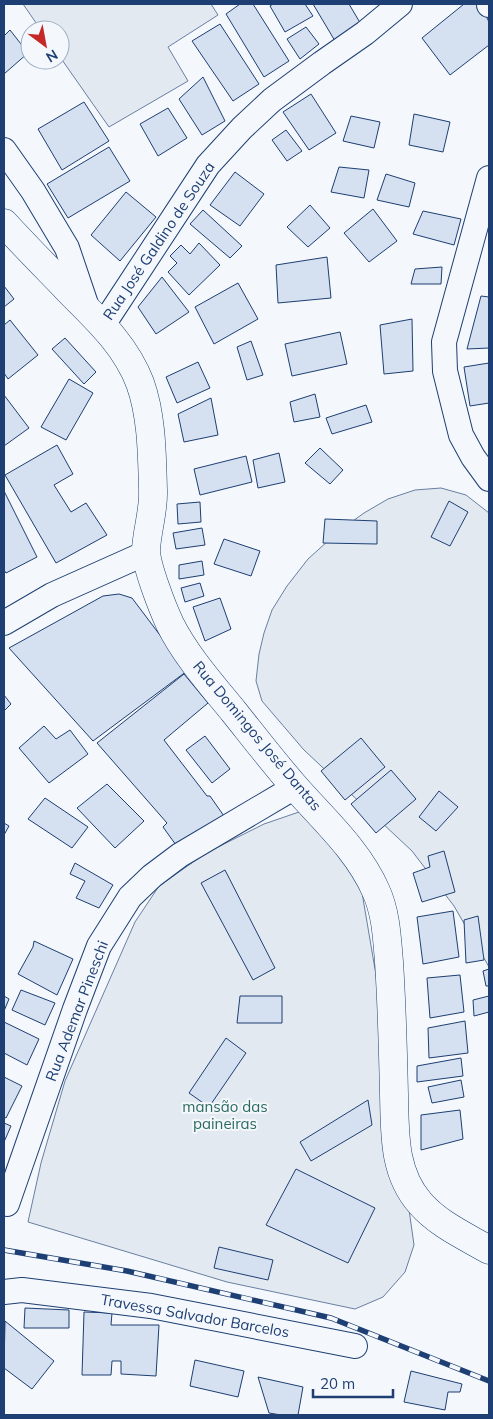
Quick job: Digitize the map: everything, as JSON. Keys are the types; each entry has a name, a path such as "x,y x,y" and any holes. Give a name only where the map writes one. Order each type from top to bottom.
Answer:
{"street":[{"name":"Rua José Galdino de Souza","path":"95,317 208,165 242,128 272,100 365,33 400,4"},
{"path":"4,150 34,191 67,248 95,317"},
{"path":"489,178 444,342 445,371 452,406 461,435 473,457 489,479"},
{"name":"Rua Domingos José Dantas","path":"4,224 123,348 140,384 151,433 154,498 146,553 156,590 171,626 213,687 295,787 335,829 360,862 376,890 384,911 392,996 396,1142 400,1166 405,1180 416,1198 430,1213 443,1224 489,1250"},
{"path":"4,623 52,595 146,553"},
{"name":"Rua Ademar Pineschi","path":"8,1204 75,1009 99,946 130,897 152,876 180,855 295,787"},
{"name":"Travessa Salvador Barcelos","path":"4,1292 22,1290 151,1306 356,1346"}],"green space":[{"path":"23,4 211,4 218,15 168,47 188,81 109,127 69,70 70,20 34,20"},
{"path":"441,488 466,495 489,513 489,967 454,906 412,851 304,750 262,701 256,681 259,654 272,610 287,586 308,559 339,531 388,499 415,490"},
{"name":"mansão das paineiras","path":"299,812 330,837 359,875 376,975 414,1245 405,1272 383,1297 355,1309 227,1282 28,1222 41,1163 65,1081 135,922 159,886 206,853 264,824"}],"building":[{"path":"240,4 253,4 289,61 264,77 226,14"},
{"path":"273,4 305,4 313,16 285,32 270,6"},
{"path":"313,4 349,4 362,26 338,46"},
{"path":"464,4 480,4 489,22 489,45 450,75 422,38"},
{"path":"220,24 259,84 233,101 192,41"},
{"path":"306,27 319,44 300,59 287,39"},
{"path":"10,30 20,43 20,60 4,74 4,36"},
{"path":"203,77 225,121 202,135 179,99"},
{"path":"311,94 336,133 309,150 283,112"},
{"path":"84,102 109,141 62,170 38,129"},
{"path":"168,108 187,138 158,156 140,124"},
{"path":"414,114 450,122 443,152 409,145"},
{"path":"351,116 380,122 374,148 343,141"},
{"path":"286,130 302,151 287,161 272,140"},
{"path":"109,147 130,181 68,218 47,184"},
{"path":"339,167 369,170 364,198 331,192"},
{"path":"235,172 264,194 240,226 210,205"},
{"path":"386,174 415,183 409,207 377,200"},
{"path":"126,192 156,217 120,261 91,235"},
{"path":"310,205 330,228 308,247 287,227"},
{"path":"373,209 397,241 369,262 344,233"},
{"path":"203,210 242,246 230,258 190,224"},
{"path":"423,211 461,219 454,245 413,234"},
{"path":"199,243 220,265 189,295 168,272 177,263 170,256 181,245 190,254"},
{"path":"327,257 331,298 278,303 276,265"},
{"path":"442,267 441,284 411,284 415,269"},
{"path":"162,277 189,312 156,334 138,307"},
{"path":"238,283 258,319 214,344 195,307"},
{"path":"4,286 14,299 4,307"},
{"path":"481,296 489,297 489,348 467,349"},
{"path":"412,319 413,371 384,374 380,325"},
{"path":"10,320 38,355 8,379 4,373 4,325"},
{"path":"340,332 347,364 292,376 285,344"},
{"path":"65,338 96,372 84,384 52,349"},
{"path":"251,341 263,375 247,380 237,347"},
{"path":"198,362 210,388 177,403 166,377"},
{"path":"489,363 489,403 470,406 464,367"},
{"path":"69,379 93,393 66,440 41,427"},
{"path":"315,394 320,417 294,422 290,402"},
{"path":"4,395 29,428 4,446"},
{"path":"211,398 218,435 184,442 178,414"},
{"path":"366,405 372,422 332,434 326,418"},
{"path":"57,445 73,474 54,485 71,512 86,503 107,535 56,563 5,475"},
{"path":"320,448 343,470 330,484 305,463"},
{"path":"279,453 285,482 258,488 253,460"},
{"path":"246,456 252,482 200,495 194,469"},
{"path":"4,491 37,557 6,573 4,570"},
{"path":"449,501 468,512 450,546 431,537"},
{"path":"200,502 201,522 178,524 177,504"},
{"path":"325,519 377,521 377,544 323,543"},
{"path":"202,528 205,545 176,549 173,533"},
{"path":"224,539 260,551 251,576 214,564"},
{"path":"202,561 204,575 179,579 179,565"},
{"path":"200,583 204,596 185,602 181,588"},
{"path":"119,594 132,598 187,671 93,741 9,648 103,596"},
{"path":"220,598 231,629 205,641 193,607"},
{"path":"184,674 208,703 164,740 224,816 176,845 163,827 167,823 97,743"},
{"path":"4,695 11,704 4,711"},
{"path":"44,726 56,739 70,730 88,754 49,783 19,748"},
{"path":"205,736 230,769 212,783 186,750"},
{"path":"361,738 385,767 345,800 321,771"},
{"path":"391,770 416,799 376,833 351,804"},
{"path":"107,784 144,821 115,848 77,808"},
{"path":"439,791 458,807 436,831 419,817"},
{"path":"45,798 88,827 72,848 28,819"},
{"path":"4,823 9,826 4,835"},
{"path":"444,851 455,892 422,902 413,873 430,867 428,856"},
{"path":"75,863 113,885 99,908 76,898 85,881 70,874"},
{"path":"225,870 275,968 253,980 201,883"},
{"path":"453,911 459,957 423,964 417,917"},
{"path":"478,916 484,960 466,963 464,920"},
{"path":"34,941 73,959 57,995 18,974 33,947"},
{"path":"489,969 489,986 486,986 483,971"},
{"path":"460,975 464,1012 430,1018 427,978"},
{"path":"21,990 55,1003 45,1025 12,1010"},
{"path":"4,996 9,999 4,1011"},
{"path":"240,996 282,996 282,1023 237,1023"},
{"path":"489,996 489,1012 474,1016 473,1000"},
{"path":"465,1021 468,1053 429,1058 428,1028"},
{"path":"4,1022 39,1039 27,1065 4,1053"},
{"path":"226,1038 246,1053 209,1107 189,1093"},
{"path":"461,1058 463,1076 417,1082 417,1066"},
{"path":"4,1077 22,1086 6,1118 4,1117"},
{"path":"461,1080 464,1097 432,1103 428,1087"},
{"path":"368,1100 372,1125 311,1161 300,1142"},
{"path":"460,1110 463,1139 421,1150 421,1115"},
{"path":"4,1123 11,1126 4,1142"},
{"path":"296,1169 375,1208 348,1263 266,1225"},
{"path":"219,1247 273,1260 268,1280 214,1268"},
{"path":"25,1308 69,1310 69,1328 24,1328"},
{"path":"84,1312 112,1313 111,1325 159,1325 156,1376 121,1374 121,1361 112,1361 111,1375 82,1375"},
{"path":"5,1321 54,1361 32,1389 4,1368"},
{"path":"195,1360 244,1371 238,1397 190,1386"},
{"path":"411,1371 462,1384 460,1392 448,1392 445,1410 404,1402"},
{"path":"258,1377 303,1387 298,1415 269,1413"}],"railway":[{"path":"4,1250 127,1271 331,1318 489,1381"}]}
